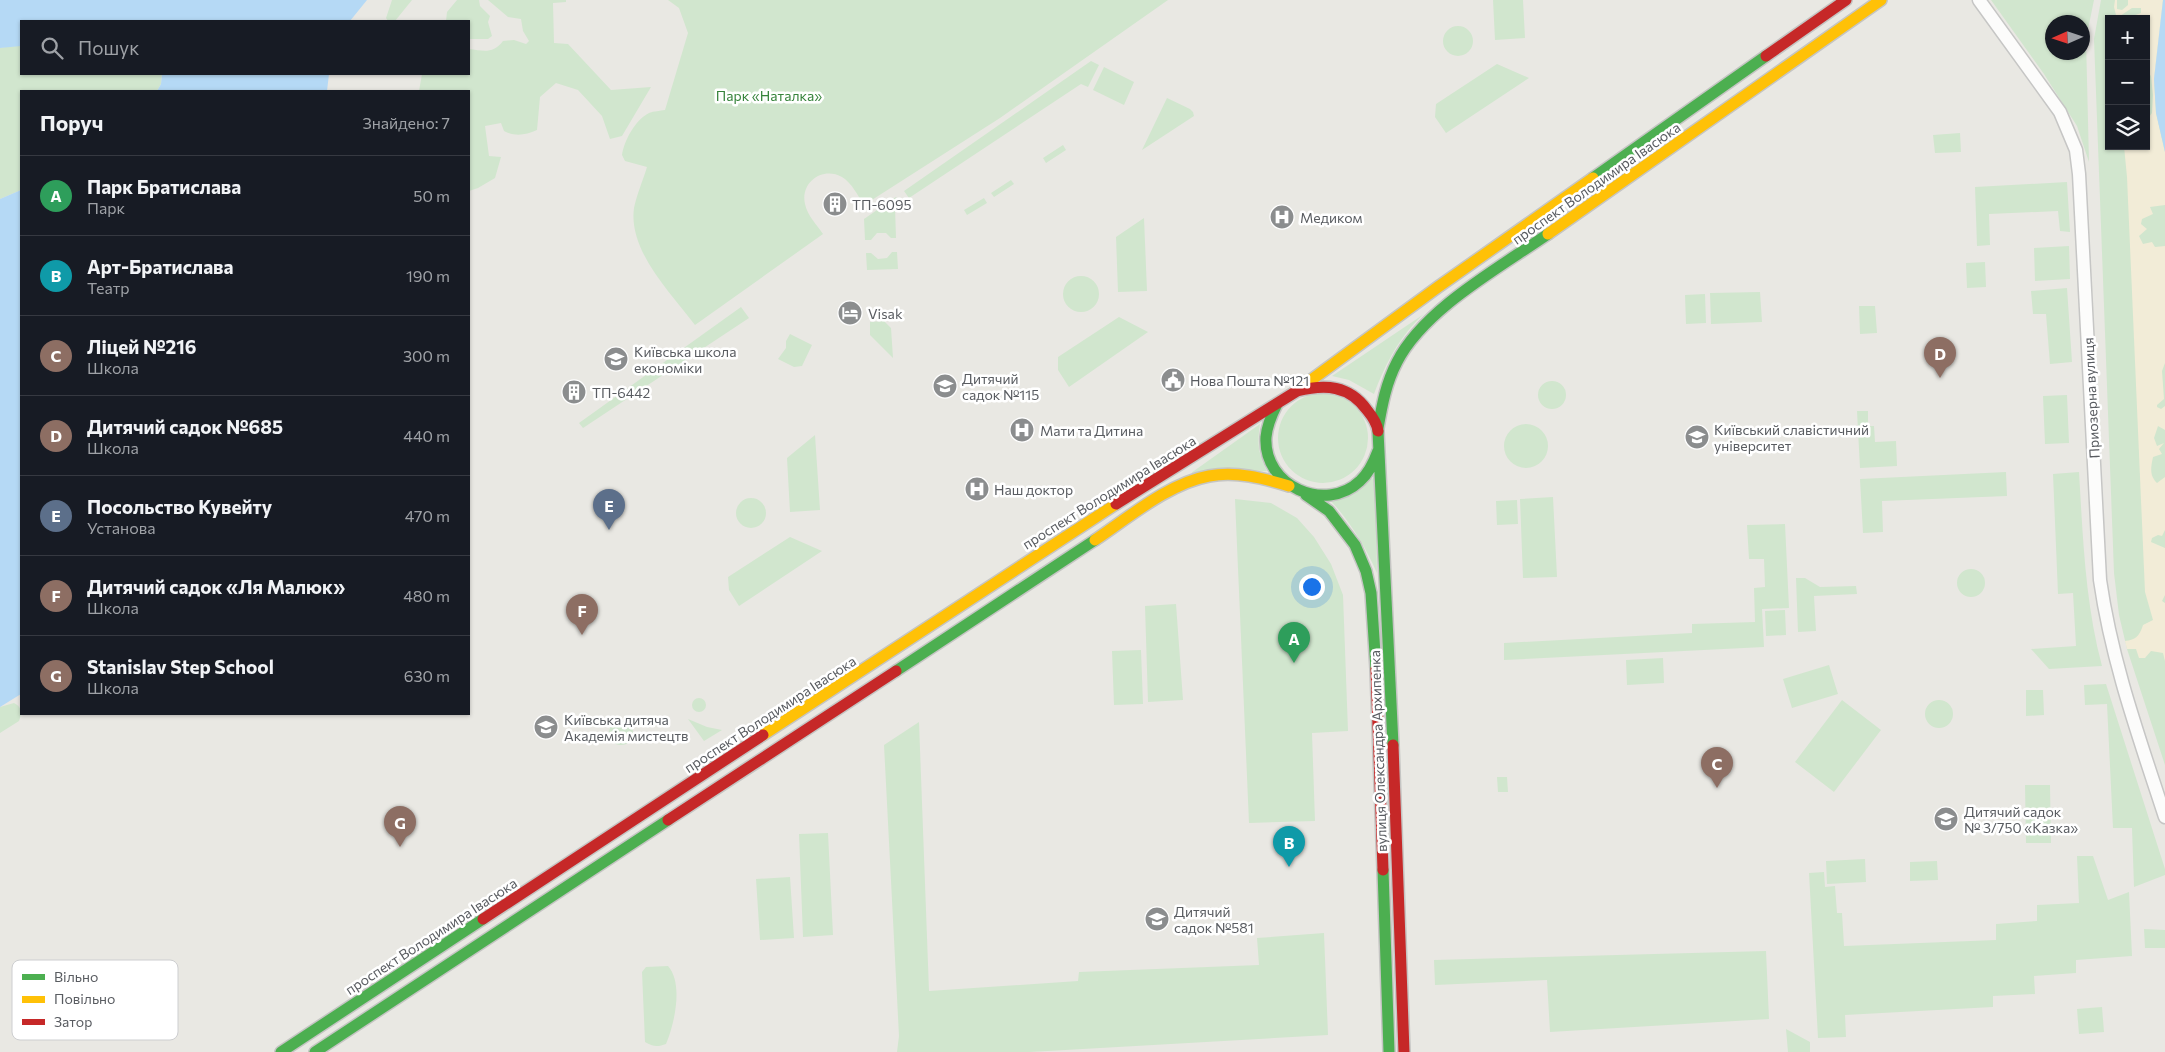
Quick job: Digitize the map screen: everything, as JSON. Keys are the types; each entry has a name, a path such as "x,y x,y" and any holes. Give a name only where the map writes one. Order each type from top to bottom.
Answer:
{"main road":[{"name":"проспект Володимира Івасюка","path":"1297,391 1438,287 1846,0"},
{"name":"проспект Володимира Івасюка","path":"1378,428 1382,400 1390,374 1402,350 1422,326 1442,308 1882,0"},
{"path":"1812,23 1824,41"},
{"path":"314,1052 1107,532 1181,486 1200,478 1243,475 1268,479 1289,486 1306,495 1327,497 1344,492 1359,483 1370,469 1379,448 1378,428 1371,413 1360,400 1346,390 1330,385 1314,385 1297,391 1277,404 1269,422 1266,440 1269,458 1277,474 1289,486"},
{"name":"проспект Володимира Івасюка","path":"281,1052 1083,525 1277,404"},
{"name":"вулиця Олександра Архипенка","path":"1379,448 1390,646 1404,1052"},
{"name":"вулиця Олександра Архипенка","path":"1306,495 1329,511 1355,545 1366,571 1371,593 1375,647 1389,1052"},
{"path":"743,750 752,766"}],"street":[{"name":"Приозерна вулиця","path":"1979,0 2060,112 2076,150 2080,174 2100,580 2106,624 2118,674 2165,817"}],"green space":[{"path":"392,0 412,0 396,20 387,20 386,18"},
{"path":"457,0 479,0 480,6 490,16 488,22 492,36 488,39 470,39 470,20 446,20 447,12"},
{"path":"488,0 566,0 566,2 553,3 554,43 568,44 611,90 651,87 622,136 610,139 602,116 578,90 556,83 540,97 537,130 517,135 504,131 501,123 485,126 489,156 501,157 495,178 470,191 470,90 419,90 422,75 470,75 470,49 488,51 496,48 503,41 514,40 526,44 529,41 523,31 521,19 508,17"},
{"name":"Парк «Наталка»","path":"668,0 1168,0 1000,118 864,205 852,186 842,177 828,173 814,178 806,189 804,196 805,204 810,216 823,234 695,325 653,271 644,255 634,224 634,208 647,167 625,161 622,155 628,137 639,121 649,113 665,110 688,33 679,8"},
{"path":"1493,0 1523,0 1525,38 1495,40"},
{"path":"1991,0 2094,0 2090,20 2090,15 2045,15 2045,60 2087,60 2089,162 2077,126 2044,74"},
{"path":"2101,0 2163,0 2154,79 2165,152 2165,765 2127,649 2119,615 2114,573 2094,39"},
{"path":"1458,26 1469,30 1473,41 1469,52 1458,56 1447,52 1443,41 1447,30"},
{"path":"20,46 20,75 162,75 161,84 158,90 20,90 20,190 0,199 0,48"},
{"path":"1091,61 1099,65 1088,87 1081,84 909,198 904,191"},
{"path":"1497,64 1529,78 1446,133 1435,117 1436,104"},
{"path":"1104,67 1134,82 1124,105 1093,90"},
{"path":"1167,98 1190,109 1194,116 1142,150"},
{"path":"1960,133 1961,152 1935,153 1933,135"},
{"path":"1063,145 1066,150 1046,163 1043,158"},
{"path":"1011,180 1014,184 994,197 991,193"},
{"path":"2067,182 2070,232 2060,231 2058,211 1989,214 1990,245 1977,246 1975,187"},
{"path":"896,197 900,203 895,207 896,238 891,238 886,233 877,233 871,240 865,240 864,219"},
{"path":"984,198 987,203 967,215 964,210"},
{"path":"1144,218 1147,291 1118,292 1116,237"},
{"path":"2069,246 2070,279 2035,281 2034,248"},
{"path":"892,252 897,252 898,269 867,270 866,253 871,253 878,259 887,258"},
{"path":"1985,262 1986,287 1967,288 1966,263"},
{"path":"1081,276 1093,282 1099,294 1093,306 1081,312 1069,306 1063,294 1069,282"},
{"path":"2067,288 2072,362 2050,364 2046,314 2033,314 2031,291"},
{"path":"1760,292 1762,322 1711,324 1710,293"},
{"path":"1705,294 1706,323 1686,324 1685,295"},
{"path":"1859,306 1875,306 1877,333 1860,334"},
{"path":"741,307 749,318 583,428 579,423"},
{"path":"1424,314 1400,341 1383,372 1374,394 1349,380 1332,376"},
{"path":"1119,317 1148,332 1069,387 1058,370 1058,357"},
{"path":"884,321 891,328 893,358 870,335 870,322"},
{"path":"790,334 812,345 802,366 794,367 778,359 786,348 786,341"},
{"path":"1552,381 1562,385 1566,395 1562,405 1552,409 1542,405 1538,395 1542,385"},
{"path":"1323,393 1332,394 1348,401 1360,413 1367,429 1367,447 1360,463 1348,475 1332,482 1323,483 1314,482 1298,475 1286,463 1279,447 1278,438 1279,429 1286,413 1298,401 1314,394"},
{"path":"2067,395 2069,443 2045,444 2043,396"},
{"path":"1857,411 1868,411 1868,426 1874,426 1875,442 1896,441 1897,466 1860,468"},
{"path":"1260,424 1259,448 1267,471 1191,473"},
{"path":"1526,424 1538,428 1544,434 1548,446 1544,458 1538,464 1526,468 1514,464 1508,458 1504,446 1508,434 1514,428"},
{"path":"815,435 820,510 790,512 787,458"},
{"path":"2006,472 2007,496 1882,501 1883,532 1863,533 1860,479"},
{"path":"2079,472 2088,594 2102,666 2049,669 2031,649 2076,646 2073,593 2058,594 2053,474"},
{"path":"1375,477 1377,573 1357,535 1331,501"},
{"path":"1553,497 1557,577 1523,578 1520,499"},
{"path":"751,498 762,502 766,513 762,524 751,528 740,524 736,513 740,502"},
{"path":"1235,499 1271,503 1297,518 1314,537 1331,564 1343,595 1348,731 1312,733 1315,821 1249,823"},
{"path":"1517,500 1518,524 1497,525 1496,501"},
{"path":"1785,524 1789,608 1762,609 1764,647 1504,660 1504,643 1692,633 1692,624 1755,622 1754,588 1765,587 1764,559 1749,559 1747,525"},
{"path":"790,537 822,551 739,606 729,590 728,577"},
{"path":"1971,569 1981,573 1985,583 1981,593 1971,597 1961,593 1957,583 1961,573"},
{"path":"1796,578 1805,578 1820,587 1856,586 1857,594 1814,596 1816,631 1798,632"},
{"path":"1176,604 1183,700 1148,702 1145,606"},
{"path":"1785,610 1786,635 1766,636 1765,611"},
{"path":"1141,650 1143,704 1114,705 1112,651"},
{"path":"1663,658 1664,683 1627,685 1626,660"},
{"path":"1829,665 1838,694 1792,708 1783,679"},
{"path":"2106,684 2165,869 2165,875 2134,887 2132,828 2113,828 2107,704 2085,705 2084,685"},
{"path":"2026,690 2043,690 2044,715 2026,716"},
{"path":"696,698 702,698 706,705 702,712 696,712 692,708 692,702"},
{"path":"1842,700 1881,730 1834,792 1795,762"},
{"path":"1939,700 1949,704 1953,714 1949,724 1939,728 1929,724 1925,714 1929,704"},
{"path":"14,703 19,706 21,715 19,721 0,733 0,707"},
{"path":"688,719 707,727 722,730 704,741"},
{"path":"621,721 626,722 632,728 632,738 626,744 621,745 616,744 610,738 609,733 610,728 616,722"},
{"path":"919,722 929,991 1078,981 1079,972 1259,965 1257,938 1324,933 1328,1035 1030,1052 897,1052 899,1036 884,745"},
{"path":"1497,777 1507,777 1508,792 1498,792"},
{"path":"2025,785 2050,785 2051,843 2026,843"},
{"path":"828,833 833,935 803,937 799,834"},
{"path":"2077,856 2093,856 2108,900 2129,892 2132,956 2076,960 2076,973 2034,976 2035,994 1993,996 1993,1007 1845,1015 1846,1037 1818,1038 1809,873 1824,872 1825,887 1835,886 1837,913 1842,913 1844,946 1996,940 1996,924 2037,921 2037,905 2079,903"},
{"path":"1865,859 1866,882 1827,884 1826,861"},
{"path":"1937,861 1938,880 1910,881 1910,862"},
{"path":"790,877 794,938 760,940 756,879"},
{"path":"2144,929 2165,930 2165,948 2145,948"},
{"path":"1766,951 1769,1019 1550,1032 1547,980 1435,985 1434,960"},
{"path":"668,966 676,983 677,994 674,1016 666,1044 653,1046 645,1042 642,972 646,967"},
{"path":"2102,1007 2104,1032 2079,1034 2077,1009"},
{"path":"1786,1029 1810,1042 1810,1052 1788,1052"}],"sand":[{"path":"2115,0 2117,0 2117,9 2122,10 2128,5 2128,0 2163,0 2154,79 2156,113 2165,152 2165,205 2150,207 2153,214 2142,219 2141,224 2147,229 2139,236 2143,244 2152,242 2155,247 2165,246 2165,363 2162,371 2164,399 2157,407 2161,409 2165,406 2165,430 2158,426 2154,438 2157,446 2164,443 2159,449 2162,454 2153,457 2151,471 2157,483 2165,477 2165,530 2162,536 2158,535 2152,538 2151,542 2165,548 2165,595 2162,601 2165,603 2165,661 2163,653 2151,651 2145,658 2139,658 2136,649 2127,649 2125,641 2135,638 2143,625 2153,620 2145,592 2124,150 2150,150 2150,116 2152,113 2153,95 2150,75 2150,15 2136,15 2141,13 2141,8 2132,8 2122,15 2116,15"}],"water":[{"path":"0,0 367,0 351,20 20,20 20,46 0,48"},
{"path":"2163,0 2165,0 2165,152 2156,113 2154,79"},
{"path":"162,75 329,75 327,90 158,90 161,84"},
{"path":"20,190 20,695 0,707 0,199"}],"traffic: fast":[{"path":"1593,178 1766,56"},
{"path":"1378,428 1385,394 1393,370 1409,343 1425,324 1464,291 1548,234"},
{"path":"1277,404 1270,420 1266,437 1268,454 1274,469 1285,481 1299,490 1314,494 1330,495 1346,491 1366,474 1378,451"},
{"path":"1378,431 1393,745"},
{"path":"1306,495 1329,511 1355,545 1366,571 1371,593 1376,669"},
{"path":"896,671 1095,540"},
{"path":"315,1052 668,820"},
{"path":"1383,870 1389,1052"},
{"path":"281,1052 483,919"}],"traffic: slow":[{"path":"1548,234 1881,0"},
{"path":"1303,386 1438,287 1593,178"},
{"path":"1095,540 1149,502 1194,480 1229,474 1259,478 1289,486"},
{"path":"763,735 1116,504"}],"traffic: jam":[{"path":"1766,56 1846,0"},
{"path":"1116,504 1297,391 1327,387 1344,391 1360,402 1367,410 1377,425 1378,431"},
{"path":"1376,669 1383,870"},
{"path":"668,820 896,671"},
{"path":"483,919 763,735"},
{"path":"1393,745 1404,1052"}],"place":[{"name":"ТП-6095","path":"835,204"},
{"name":"Медиком","path":"1282,217"},
{"name":"Visak","path":"850,313"},
{"name":"Київська школа економіки","path":"616,359"},
{"name":"Дитячий садок №685","path":"1940,378"},
{"name":"Нова Пошта №121","path":"1173,380"},
{"name":"Дитячий садок №115","path":"945,386"},
{"name":"ТП-6442","path":"574,392"},
{"name":"Мати та Дитина","path":"1022,430"},
{"name":"Київський славістичний університет","path":"1697,437"},
{"name":"Наш доктор","path":"977,489"},
{"name":"Посольство Кувейту","path":"609,530"},
{"name":"Дитячий садок «Ля Малюк»","path":"582,635"},
{"name":"Парк Братислава","path":"1294,663"},
{"name":"Київська дитяча Академія мистецтв","path":"546,727"},
{"name":"Ліцей №216","path":"1717,788"},
{"name":"Дитячий садок № 3/750 «Казка»","path":"1946,819"},
{"name":"Stanislav Step School","path":"400,847"},
{"name":"Арт-Братислава","path":"1289,867"},
{"name":"Дитячий садок №581","path":"1157,919"}]}
